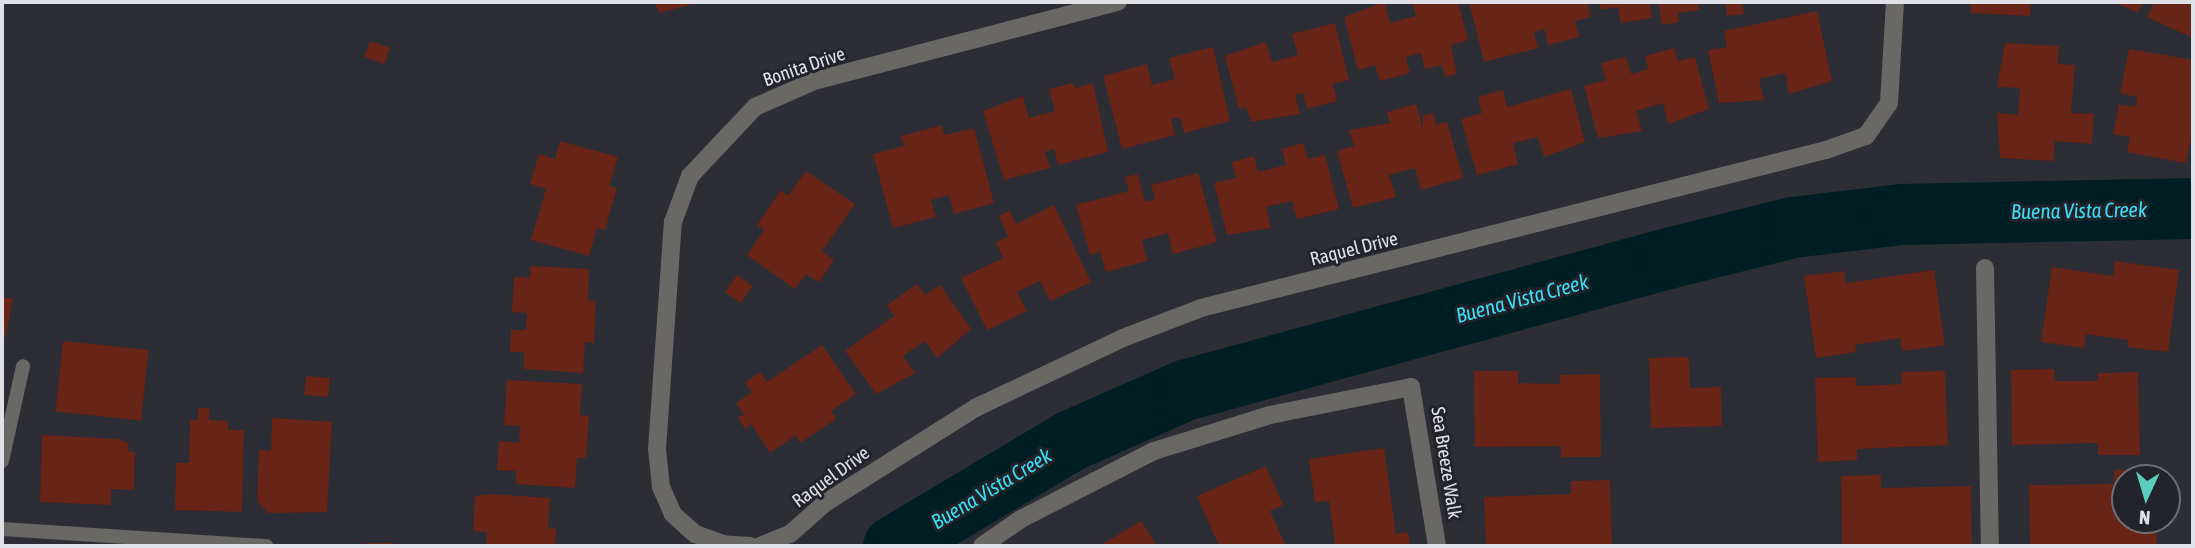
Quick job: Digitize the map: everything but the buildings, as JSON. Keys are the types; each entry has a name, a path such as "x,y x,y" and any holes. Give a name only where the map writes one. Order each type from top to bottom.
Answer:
{"street":[{"name":"Bonita Drive","path":"750,546 723,544 695,534 673,514 661,487 657,449 673,222 690,176 755,107 814,81 1118,2"},
{"name":"Raquel Drive","path":"760,546 790,534 825,503 975,408 1110,344 1201,308 1826,150 1866,136 1889,103 1895,2"},
{"path":"1985,268 1990,546"},
{"name":"Sea Breeze Walk","path":"982,546 1021,519 1154,452 1270,415 1411,387 1437,546"}],"lane":[{"path":"2,461 23,366"},
{"path":"2,529 266,546"}],"waterway":[{"name":"Buena Vista Creek","path":"893,546 1071,440 1184,390 1668,258 1792,227 1901,214 2193,208"}]}
